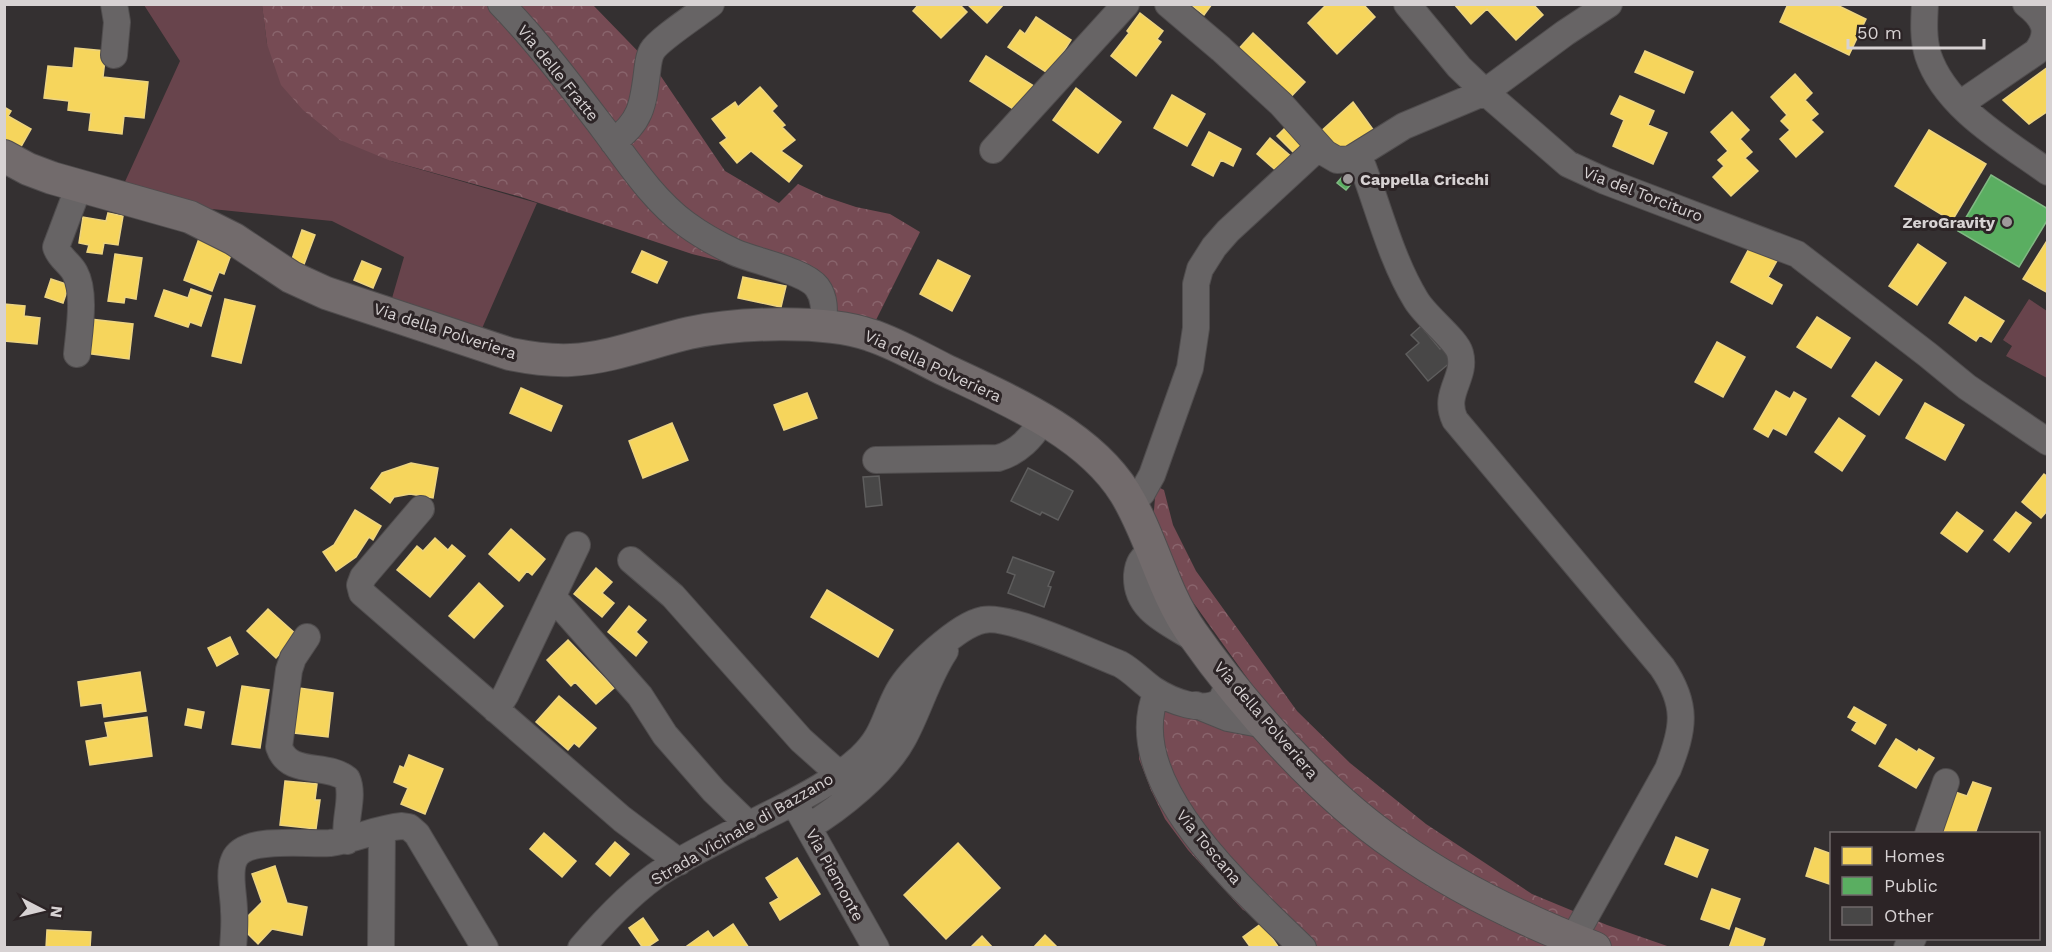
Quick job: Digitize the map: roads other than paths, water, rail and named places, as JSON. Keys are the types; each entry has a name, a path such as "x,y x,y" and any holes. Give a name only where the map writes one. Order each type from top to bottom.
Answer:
{"main road":[{"name":"Via della Polveriera","path":"4,156 37,173 198,221 234,239 291,277 326,293 495,350 558,361 582,359 685,334 734,326 823,326 856,331 880,339 993,392 1075,441 1093,456 1118,483 1130,504 1170,596 1200,643 1248,704 1313,775 1357,816 1395,846 1446,878 1498,906 1584,944"}],"street":[{"path":"114,4 117,22 114,56"},
{"name":"Via delle Fratte","path":"501,4 580,98 660,201 685,224 734,252 798,274 813,282 822,294 824,302 823,326"},
{"path":"614,142 626,133 639,115 644,97 648,60 654,47 711,4"},
{"path":"993,150 1126,4"},
{"path":"1168,4 1255,80 1331,157 1344,161 1358,156 1404,126 1485,92 1564,33 1609,4"},
{"name":"Via del Torcituro","path":"1407,4 1460,67 1485,92 1568,164 1605,181 1797,254 1967,387 2047,442"},
{"path":"1925,4 1925,37 1928,53 1940,79 1960,104 2043,159"},
{"path":"1960,104 2036,52 2042,45 2046,31 2045,22 2026,4"},
{"path":"1130,504 1142,493 1152,475 1190,368 1196,328 1196,284 1200,269 1228,231 1320,147"},
{"path":"1358,156 1405,280 1422,310 1453,341 1461,354 1460,370 1450,399 1455,420 1662,667 1680,699 1679,731 1668,769 1584,944"},
{"path":"77,354 80,318 78,283 75,272 59,254 56,247 79,186"},
{"path":"876,460 998,458 1014,452 1026,442 1043,420"},
{"path":"421,509 363,577 360,589 364,595 622,819 678,861"},
{"path":"496,710 506,694 577,545"},
{"path":"631,560 673,596 801,740 839,774"},
{"path":"559,604 635,690 665,735 722,799 749,825"},
{"name":"Strada Vicinale di Bazzano","path":"581,948 655,876 678,861 794,802 860,758 886,724 897,693 915,670 950,639 981,620 995,619 1028,628 1120,664 1157,692 1178,701 1260,724 1271,730"},
{"path":"808,827 847,800 897,749 943,655 956,637 970,625"},
{"path":"307,637 288,670 279,747 282,756 290,763 338,773 347,779 349,787 345,828 347,841"},
{"path":"1208,709 1224,697 1227,688 1224,674"},
{"name":"Via Toscana","path":"1157,692 1151,715 1153,750 1162,780 1172,801 1219,863 1303,948"},
{"name":"Strada Vicinale di Bazzano","path":"1208,709 1232,717 1242,715 1247,711 1248,704"},
{"path":"1929,832 1946,782"},
{"name":"Via Piemonte","path":"794,802 876,948"},
{"path":"233,948 235,912 232,868 235,858 241,851 259,844 347,841 404,826 417,834 485,948"},
{"path":"381,948 382,830"}],"place":[{"name":"Cappella Cricchi","path":"1348,179"},
{"name":"ZeroGravity","path":"2007,222"}]}
